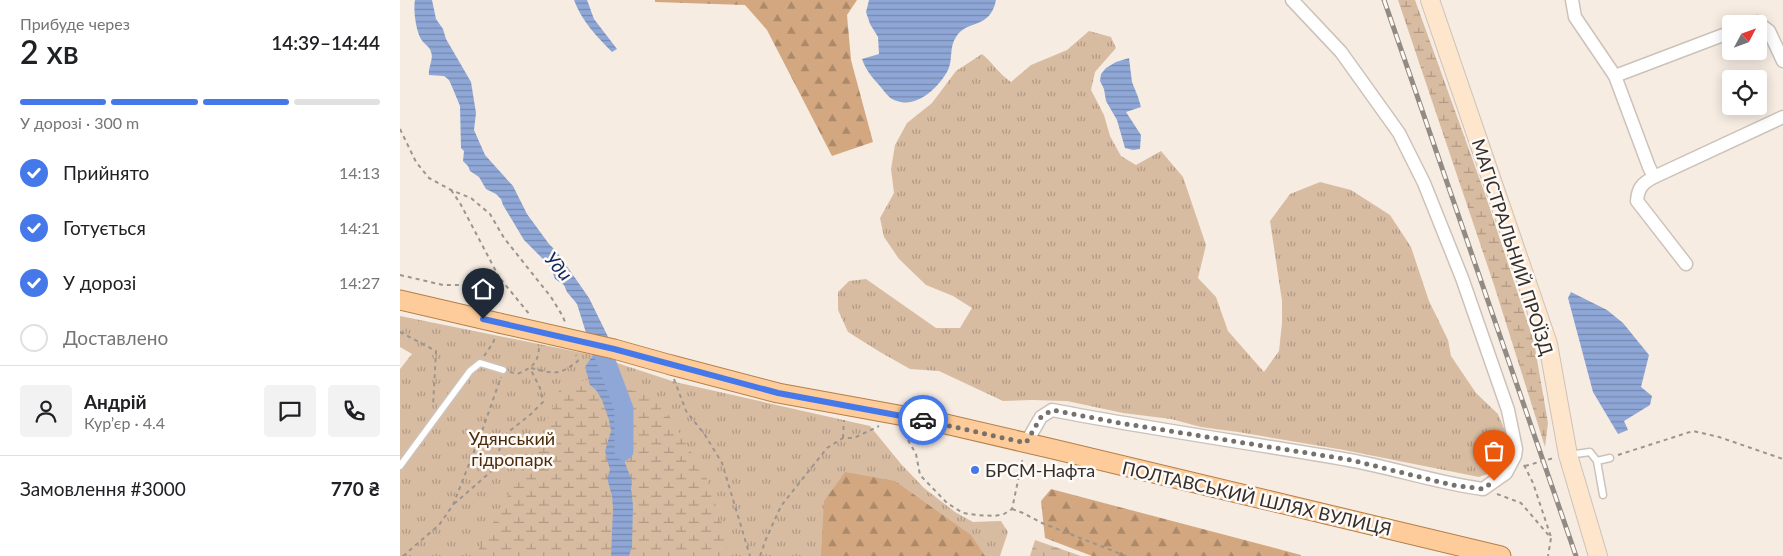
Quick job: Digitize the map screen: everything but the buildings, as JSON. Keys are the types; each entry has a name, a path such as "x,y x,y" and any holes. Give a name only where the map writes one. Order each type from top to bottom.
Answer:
{"main road":[{"name":"МАГІСТРАЛЬНИЙ ПРОЇЗД","path":"1430,0 1548,344 1568,455 1598,556"},
{"name":"ПОЛТАВСЬКИЙ ШЛЯХ ВУЛИЦЯ","path":"400,300 614,349 778,393 937,422 1501,556"}],"street":[{"path":"1026,443 1041,417 1052,410 1120,423 1351,460 1452,485 1483,489 1506,473 1515,456 1516,449 1508,410 1462,278 1424,183 1399,133 1341,52 1292,0"},
{"path":"1572,0 1575,16 1615,76 1654,177"},
{"path":"1768,30 1783,60"},
{"path":"1615,76 1722,35"},
{"path":"1686,264 1637,201 1638,190 1644,183 1654,177 1783,116"}],"lane":[{"path":"400,466 432,420 462,384 470,370 480,362 503,370"},
{"path":"1568,455 1590,452 1597,461 1603,495"},
{"path":"1597,461 1610,458"}],"path":[{"path":"400,129 416,162 429,178 471,198 490,214 504,238 551,297 562,314 568,330"},
{"path":"451,190 460,203 499,278 534,321"},
{"path":"400,275 443,285 472,285 499,278"},
{"path":"480,362 493,343 499,323"},
{"path":"400,332 436,351 432,420"},
{"path":"403,556 439,525 453,505 503,370 516,374 530,368 539,356 538,339"},
{"path":"530,368 553,374 561,372 578,361 576,353"},
{"path":"671,365 686,411 705,435 722,463 750,556"},
{"path":"453,505 495,468 500,447 507,433 543,402 540,388 530,368"},
{"path":"843,438 842,429 846,406"},
{"path":"760,556 766,538 782,506 827,448 843,438 854,438 878,426 885,427"},
{"path":"898,430 904,433 916,454 920,475 947,503 963,513 976,515 994,516 1004,514 1012,509 1026,443"},
{"path":"1610,458 1693,431 1719,436 1783,459"},
{"path":"1525,466 1568,455"},
{"path":"1515,456 1525,466 1533,483 1551,538 1548,556"},
{"path":"1483,489 1521,503 1551,538"},
{"path":"1012,509 1042,523 1126,556"}],"green space":[{"path":"655,0 857,0 847,15 851,60 873,142 832,156 767,30 745,5 655,2"},
{"path":"1398,0 1415,0 1485,194 1534,342 1548,423 1545,447 1494,285"},
{"path":"1089,31 1111,37 1116,48 1095,72 1091,90 1104,115 1110,136 1121,156 1136,165 1161,151 1183,177 1206,245 1198,278 1216,297 1228,331 1264,372 1279,351 1282,323 1282,301 1270,221 1290,194 1320,182 1351,190 1390,215 1411,247 1429,301 1448,340 1451,356 1476,393 1498,414 1511,445 1501,469 1479,477 1344,450 1201,427 1171,419 1123,413 1067,401 1003,401 939,371 910,369 848,332 838,310 838,292 849,281 866,279 936,328 960,328 972,308 953,296 926,285 899,259 884,237 880,218 894,193 891,169 895,145 907,123 932,103 956,71 982,54 1011,82 1031,65 1067,50"},
{"name":"Удянський гідропарк","path":"400,316 593,355 675,382 870,426 901,464 924,488 955,512 973,522 1001,521 1008,532 1000,556 400,556 400,369 412,354 400,347"},
{"path":"586,380 657,396 705,475 721,520 728,556 475,556 542,433 561,386"},
{"path":"845,472 895,481 971,535 985,556 821,556 824,501"},
{"path":"1051,489 1301,556 1092,556 1045,538 1041,501"},
{"path":"1035,540 1081,556 1030,556"}],"water":[{"path":"415,0 432,0 436,19 471,82 476,113 474,130 485,155 513,186 527,214 557,252 589,298 614,349 616,360 605,373 608,382 612,380 619,392 620,400 617,403 622,414 625,433 625,463 632,481 632,546 629,556 611,556 613,508 607,478 610,470 605,451 611,431 602,400 596,390 590,385 585,367 593,355 577,304 564,285 555,279 550,266 524,240 501,199 486,189 479,177 470,171 463,161 464,151 461,148 460,106 449,80 444,76 429,75 432,54 421,39 418,31"},
{"path":"574,0 587,0 594,19 617,49 612,52 595,34 585,21"},
{"path":"869,0 996,0 989,16 961,31 956,37 952,45 948,70 932,91 917,100 900,102 888,96 869,73 862,59 879,54 878,37 870,24 866,12"},
{"path":"1129,58 1132,82 1141,107 1126,112 1141,135 1140,149 1133,150 1125,148 1117,120 1106,101 1104,89 1100,81 1101,74 1106,68 1116,62"},
{"path":"1571,292 1607,310 1623,323 1649,355 1641,387 1652,396 1650,405 1624,421 1628,430 1618,434 1593,392 1568,298"}],"waterway":[{"name":"Уди","path":"600,345 624,409 624,451"}],"railway":[{"path":"1384,0 1576,556"}],"way so far":[{"path":"923,420 1026,443 1041,417 1052,410 1120,423 1351,460 1452,485 1483,489 1494,481"}],"place":[{"name":"БРСМ-Нафта","path":"975,470"}],"route":[{"path":"483,319 614,349 778,393 923,420"}]}
